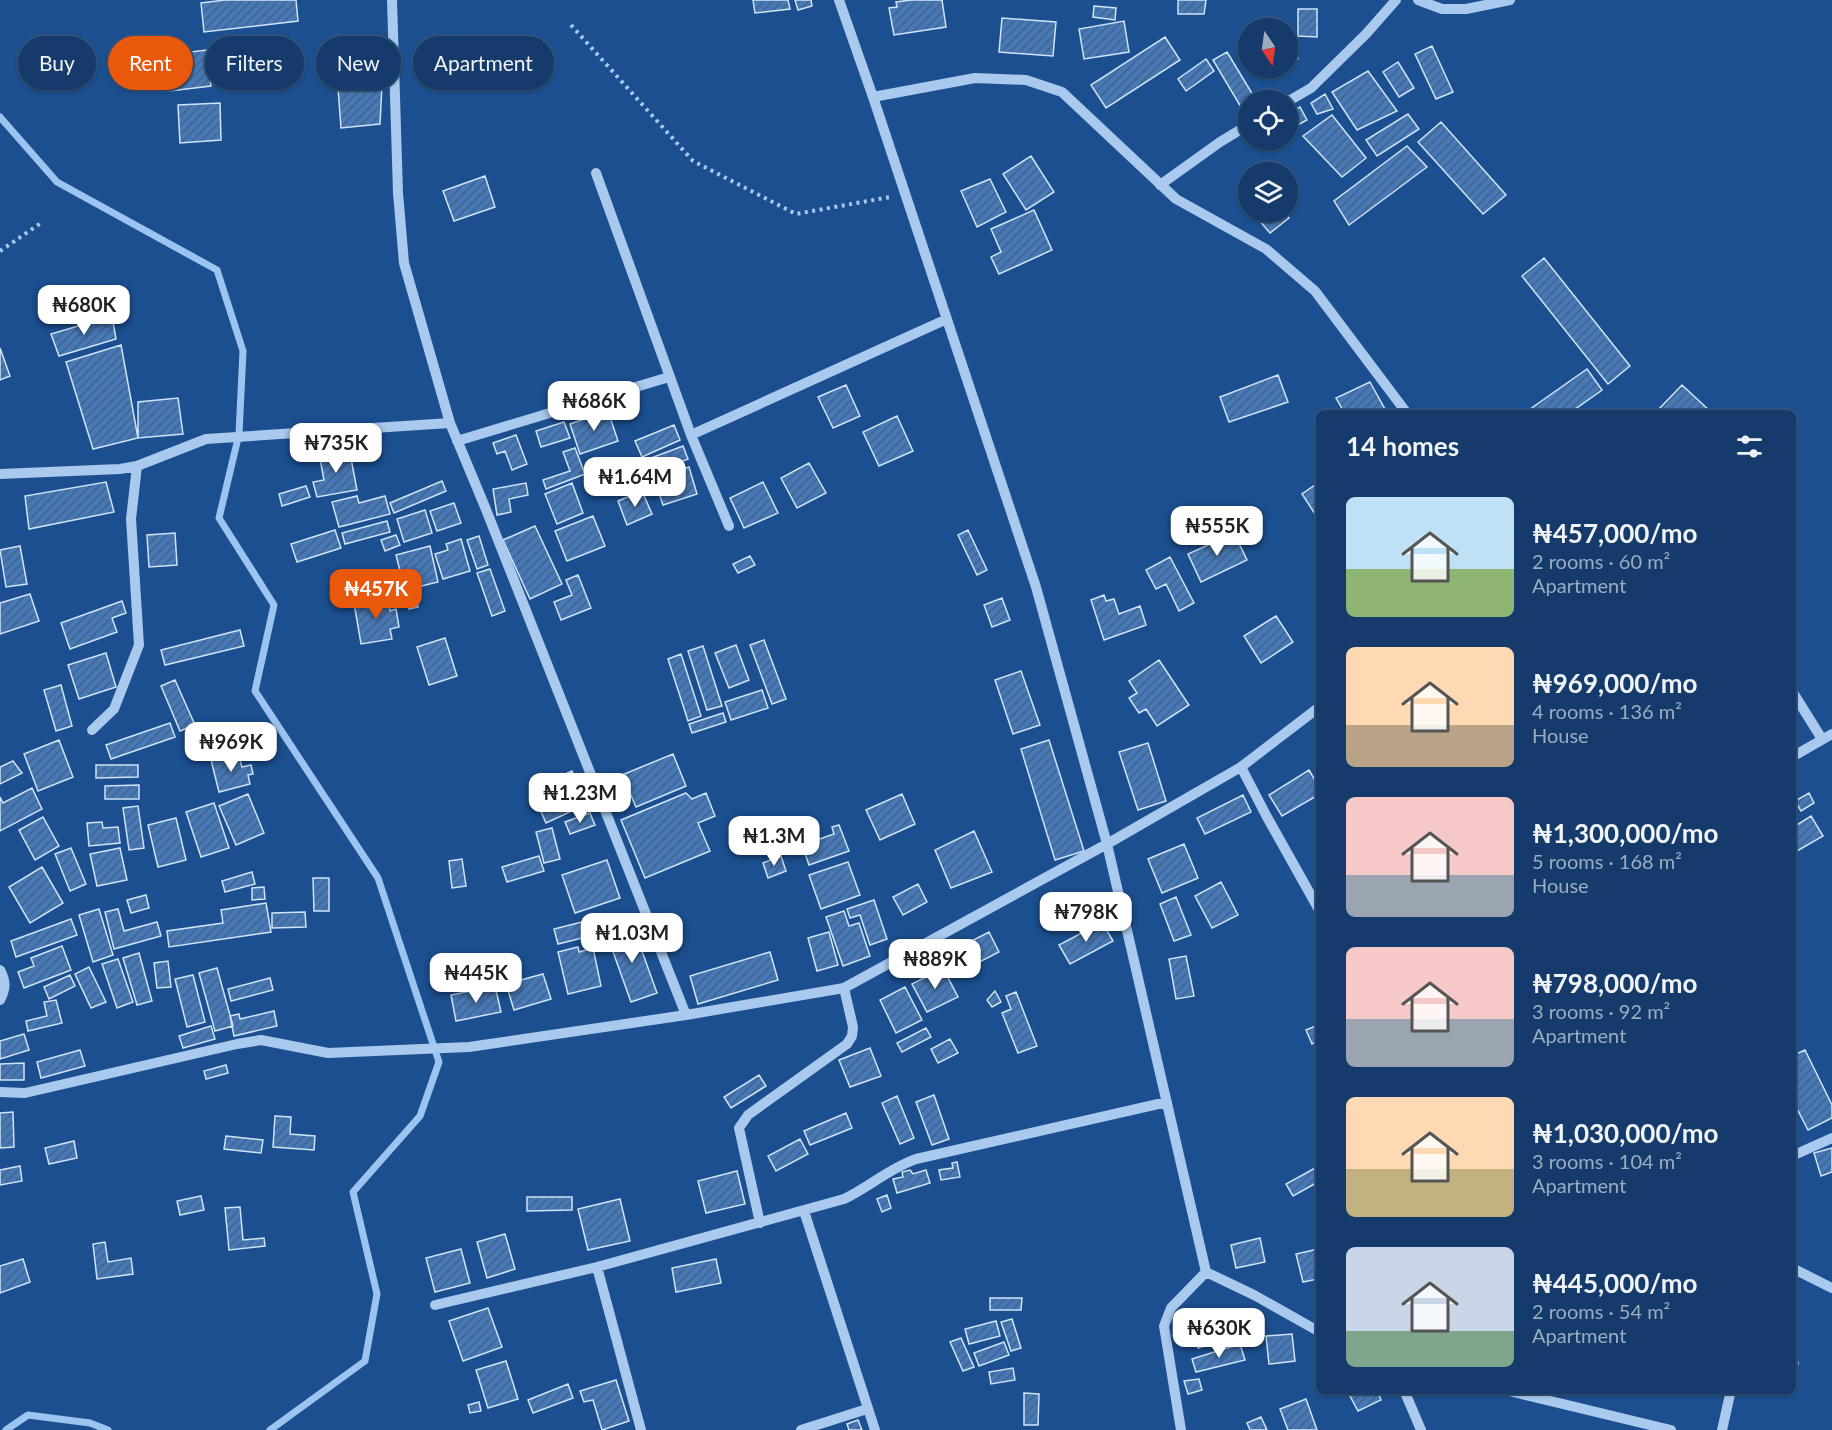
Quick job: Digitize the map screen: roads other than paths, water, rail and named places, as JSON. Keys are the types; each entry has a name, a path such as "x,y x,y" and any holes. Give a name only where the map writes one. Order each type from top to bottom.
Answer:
{"street":[{"path":"392,0 398,193 404,263 450,423 686,1015"},
{"path":"839,0 1036,587 1107,844 1206,1272"},
{"path":"1298,96 1311,88 1366,34 1395,0"},
{"path":"1418,0 1442,9 1467,9 1510,0"},
{"path":"873,97 975,78 1026,80 1062,92 1176,200 1266,249 1315,291 1404,410"},
{"path":"1160,186 1238,131"},
{"path":"596,173 669,377 729,526"},
{"path":"691,435 947,319"},
{"path":"457,441 669,377"},
{"path":"0,474 120,469 137,466 206,439 285,432 450,423"},
{"path":"92,730 114,709 139,645 131,519 137,466"},
{"path":"1796,696 1827,736 1796,755"},
{"path":"0,1092 25,1093 261,1040 328,1053 469,1047 686,1015 844,988 1107,844 1241,766 1316,710"},
{"path":"1241,766 1267,818 1316,904"},
{"path":"0,970 5,981 4,993 0,1000"},
{"path":"760,1222 740,1128 748,1115 847,1044 852,1036 853,1027 844,988"},
{"path":"435,1305 597,1267 844,1199 862,1191 900,1164 916,1159 1167,1102"},
{"path":"1796,1154 1832,1138"},
{"path":"804,1211 875,1430"},
{"path":"597,1267 641,1430"},
{"path":"1796,1270 1832,1288"},
{"path":"1206,1272 1254,1295 1316,1330"},
{"path":"1181,1430 1164,1326 1171,1308 1206,1272"},
{"path":"1406,1394 1421,1430"},
{"path":"1522,1394 1671,1430"},
{"path":"1722,1430 1730,1394"},
{"path":"801,1430 867,1409"}],"waterway":[{"path":"0,117 57,182 217,270 243,351 239,434 219,518 274,605 255,691 378,878 439,1062 420,1116 353,1192 377,1294 365,1361 270,1430"},
{"path":"6,1430 28,1415 90,1423 108,1430"}]}
